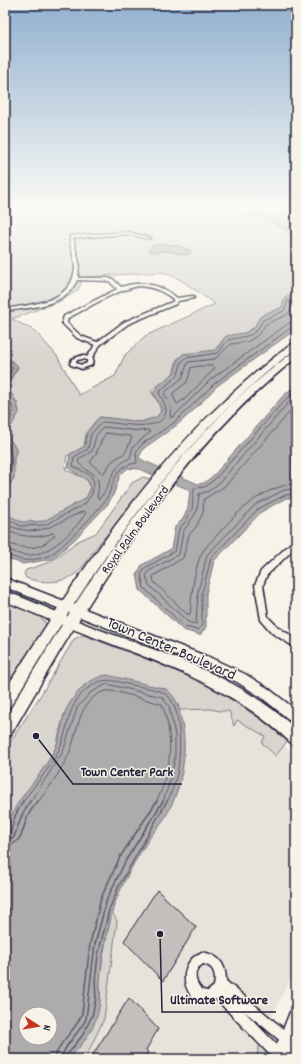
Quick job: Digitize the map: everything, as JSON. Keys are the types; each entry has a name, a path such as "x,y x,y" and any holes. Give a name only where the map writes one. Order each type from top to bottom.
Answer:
{"main road":[{"name":"Royal Palm Boulevard","path":"171,470 184,446 231,398 264,369 296,345"},
{"name":"Royal Palm Boulevard","path":"5,731 64,621 66,606 121,525 171,470 220,421 273,372 296,354"},
{"name":"Royal Palm Boulevard","path":"5,702 64,621 77,611 160,483"}],"street":[{"path":"5,309 35,306 58,298 66,293 75,279 78,266 76,260"},
{"path":"75,279 110,281 119,289"},
{"path":"98,344 78,337 64,323 66,317 119,289 138,285 156,286 176,300"},
{"path":"89,358 98,344 126,323 174,303 176,300 192,297"},
{"path":"296,543 264,573 259,585 264,618 275,630 296,644"},
{"name":"Town Center Boulevard","path":"5,582 143,636 234,675 265,693 296,718"},
{"name":"Town Center Boulevard","path":"5,596 64,621 210,678 249,700 295,733"},
{"path":"287,1040 219,988 280,1058 296,1018"}],"shaded area":[{"path":"5,260 296,260 296,293 284,299 284,304 279,310 261,316 255,327 245,333 225,337 215,350 184,355 177,359 173,374 151,391 158,402 161,412 157,417 141,422 100,417 96,420 86,433 84,447 67,456 65,466 66,470 87,479 89,485 88,495 80,503 48,521 32,523 6,518 9,497 7,488 14,478 12,465 16,452 11,446 8,434 11,422 19,411 17,402 9,392 8,384 18,368 17,365 5,356","holes":["163,272 181,280 215,304 145,336 125,355 115,376 79,395 57,356 35,331 12,319 61,301 78,290 84,277"]},
{"path":"143,477 150,479 142,494 104,537 78,572 69,578 50,582 26,578 24,574 26,570 50,562 78,541 96,533 132,483"},
{"path":"5,601 39,616 45,622 46,627 13,680 5,688"},
{"path":"83,635 200,679 262,720 287,741 276,756 262,743 265,736 237,720 234,726 229,711 210,709 179,710 178,703 86,683 70,703 64,714 56,747 12,815 5,843 5,750 42,693 74,639"},
{"path":"211,709 229,711 231,723 234,725 236,720 266,736 277,756 284,745 296,758 296,967 258,1049 257,1059 68,1059 104,951 112,912 123,885 150,837 167,814 186,751 179,710"},
{"path":"112,912 117,921 104,1019 85,1059 68,1059 85,1039 96,1017 100,1000 101,968"},
{"path":"254,1011 287,1039 280,1059 257,1059 258,1049 263,1039 248,1023"}],"water":[{"path":"296,293 296,329 217,386 177,425 144,448 139,457 142,460 198,484 204,483 214,475 282,397 296,385 296,498 286,498 261,512 214,561 206,593 206,627 200,635 183,630 140,590 137,574 142,565 171,549 175,527 183,519 188,508 190,490 139,469 128,468 120,475 114,493 108,504 74,540 52,559 23,564 5,558 5,356 18,366 9,381 9,389 17,404 19,413 7,433 16,448 16,452 14,457 14,477 9,487 9,498 6,514 22,522 44,521 86,498 90,490 88,481 68,468 70,454 85,446 87,432 100,417 141,422 157,417 162,409 153,393 160,384 175,372 177,361 183,354 216,350 226,336 244,333 254,328 259,318 266,313 281,308 286,297"},
{"path":"107,675 166,689 170,692 176,700 179,708 184,734 184,758 180,781 177,793 167,814 134,863 115,902 107,929 104,946 99,1008 90,1032 68,1059 5,1059 5,843 9,823 11,816 21,798 46,765 56,747 67,708 77,693 90,681"}],"building":[{"path":"157,890 196,927 163,981 124,941"},
{"path":"129,998 158,1029 146,1050 148,1052 144,1059 90,1059"}],"place":[{"name":"Town Center Park","path":"36,736"},
{"name":"Ultimate Software","path":"160,934"}]}
